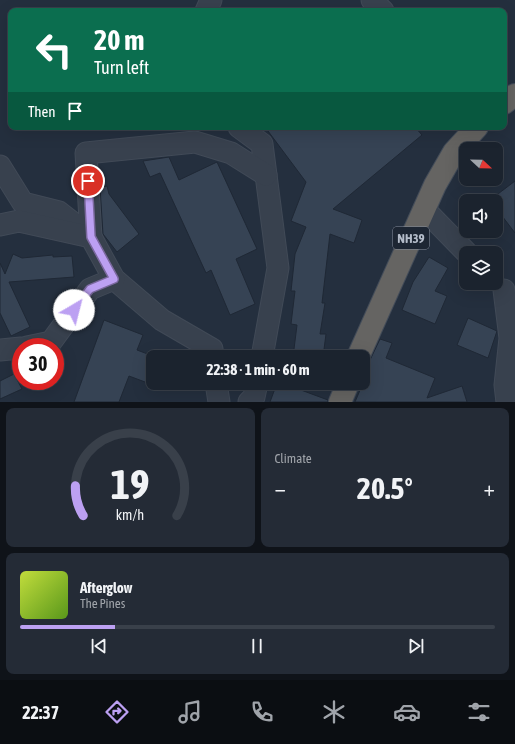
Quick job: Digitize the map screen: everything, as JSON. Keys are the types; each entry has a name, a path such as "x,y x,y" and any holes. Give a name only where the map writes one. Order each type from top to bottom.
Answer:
{"highway":[{"name":"NH39","path":"361,350 435,185 454,152 474,130"},
{"path":"340,402 345,390"}],"street":[{"path":"372,0 380,8"},
{"path":"244,130 262,144 278,268 263,350"},
{"path":"91,237 86,153 195,142 231,153 266,175"},
{"path":"0,166 23,203 59,212 91,237 114,279 162,320 212,350"},
{"path":"424,209 460,246"},
{"path":"0,225 18,221 91,237"},
{"path":"54,338 90,289 114,279"},
{"path":"505,288 510,338 505,385 507,402"},
{"path":"0,350 12,349"},
{"path":"217,390 219,402"},
{"path":"249,402 254,397 256,390"}],"building":[{"path":"267,130 418,130 422,135 333,209 362,220 354,243 330,234 322,303 325,303 320,334 326,334 324,350 294,350 297,325 291,324 295,291 291,291 295,254 306,227 291,221 306,182"},
{"path":"169,157 179,180 217,162 257,249 236,259 255,304 230,315 211,270 206,273 160,173 150,177 143,161"},
{"path":"515,181 515,233 503,217 503,194 498,194"},
{"path":"107,186 109,194 139,234 117,252 103,234 100,187"},
{"path":"13,254 22,258 53,255 53,257 72,256 74,277 9,282 30,327 11,336 0,313 0,263 5,274"},
{"path":"429,257 448,268 435,291 447,296 435,324 402,310 413,282"},
{"path":"468,318 497,331 488,358 457,345"},
{"path":"104,320 143,335 137,350 146,353 146,382 129,376 119,402 74,402"},
{"path":"380,339 392,343 386,358 435,378 427,398 462,386 467,402 355,402 360,390 370,390 370,360"},
{"path":"12,375 12,390 20,390 0,399 0,381"},
{"path":"274,390 301,390 328,400 328,402 270,402"}],"route":[{"path":"74,310 90,289 114,279 91,237 88,181"}]}
